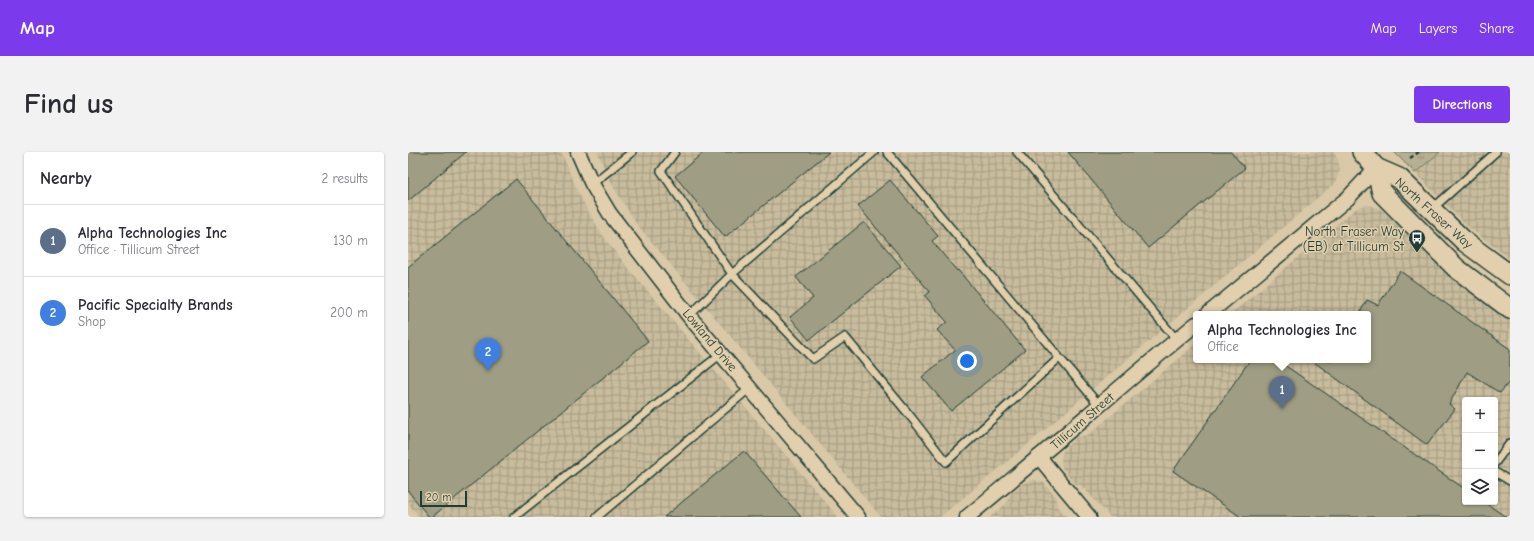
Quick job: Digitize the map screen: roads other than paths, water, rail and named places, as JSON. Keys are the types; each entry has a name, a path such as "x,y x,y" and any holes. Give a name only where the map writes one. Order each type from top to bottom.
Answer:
{"street":[{"name":"Lowland Drive","path":"578,152 592,184 610,214 689,316 858,517"},
{"name":"North Fraser Way","path":"1362,152 1376,168 1399,178 1465,242 1510,275"},
{"name":"North Fraser Way","path":"1376,168 1382,193 1456,268 1510,309"},
{"path":"1212,311 1348,198 1376,168"},
{"name":"Tillicum Street","path":"967,517 1098,405 1193,327"},
{"path":"1039,457 1089,517"}],"lane":[{"path":"592,184 632,152"},
{"path":"675,152 661,171 732,274 813,359 845,337 946,462 1059,358"},
{"path":"689,316 732,274 874,152"},
{"path":"887,152 1098,405"},
{"path":"1018,152 1177,340"},
{"path":"1432,209 1496,152"},
{"path":"514,517 721,354"},
{"path":"597,517 750,388"},
{"path":"1498,459 1510,443"},
{"path":"1498,474 1510,481"}],"place":[{"name":"North Fraser Way (EB) at Tillicum St","path":"1417,253"},
{"name":"Pacific Specialty Brands","path":"488,371"},
{"name":"Alpha Technologies Inc","path":"1282,409"}]}
